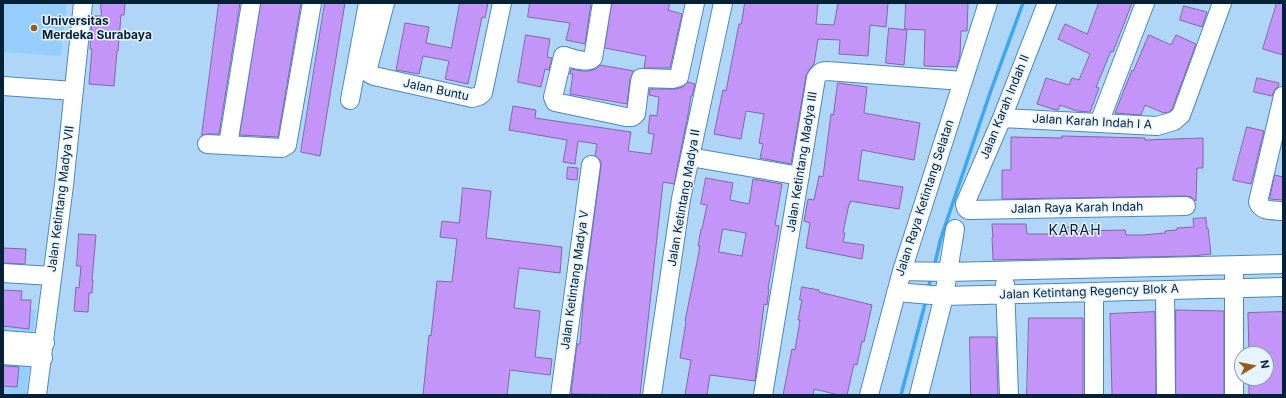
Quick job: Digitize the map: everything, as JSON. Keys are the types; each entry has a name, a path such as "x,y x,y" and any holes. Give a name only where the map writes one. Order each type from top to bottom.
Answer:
{"street":[{"name":"Jalan Ketintang Madya VII","path":"37,395 44,350 64,185 83,3"},
{"path":"228,145 251,3"},
{"path":"207,144 282,148 287,145 312,3"},
{"path":"350,100 368,3"},
{"name":"Jalan Buntu","path":"385,3 368,68 370,74 472,98 479,96 482,92 502,3"},
{"path":"602,3 593,58 587,61 563,56 553,99 555,102 631,117 636,114 640,79 675,78 680,76 695,3"},
{"name":"Jalan Ketintang Madya II","path":"652,395 681,199 724,3"},
{"name":"Jalan Raya Ketintang Selatan","path":"869,395 902,271 988,3"},
{"name":"Jalan Karah Indah II","path":"968,210 965,204 1002,118 1047,3"},
{"path":"1099,123 1145,3"},
{"name":"Jalan Karah Indah I A","path":"1002,118 1157,126 1169,123 1178,118 1222,3"},
{"name":"Jalan Ketintang Madya III","path":"763,395 816,78 820,73 827,71 963,81"},
{"path":"3,86 74,90"},
{"path":"1283,96 1258,200 1259,206 1262,209 1283,211"},
{"path":"690,157 800,176"},
{"name":"Jalan Ketintang Madya V","path":"560,395 591,165"},
{"name":"Jalan Raya Karah Indah","path":"968,210 1186,206"},
{"path":"918,395 937,272 955,229"},
{"name":"Jalan Ketintang Regency Blok A","path":"902,271 1004,271 1283,264"},
{"path":"1233,266 1235,288 1234,395"},
{"path":"1004,271 1009,395"},
{"path":"3,273 52,276"},
{"name":"Jalan Ketintang Regency Blok A","path":"896,292 933,295 1006,295 1283,287"},
{"path":"1165,290 1166,395"},
{"path":"1094,292 1094,395"},
{"path":"3,340 44,350"},
{"path":"3,356 44,350"}],"shaded area":[{"name":"Universitas Merdeka Surabaya","path":"3,3 67,3 61,56 3,52"},
{"path":"3,307 36,310 26,395 3,393"}],"building":[{"path":"101,3 125,3 124,15 121,15 114,86 89,84 92,49 90,49 92,16 101,16"},
{"path":"219,3 240,3 219,134 202,135"},
{"path":"261,3 301,3 278,137 240,135"},
{"path":"325,3 345,3 320,156 301,152"},
{"path":"460,3 488,3 485,18 482,17 468,84 445,79 449,61 423,56 419,74 396,70 405,23 429,27 426,43 451,48"},
{"path":"530,3 591,3 585,44 566,40 570,23 528,17"},
{"path":"612,3 670,3 668,10 682,14 670,68 644,68 646,56 605,48"},
{"path":"745,3 818,3 816,24 834,25 838,3 888,3 886,27 870,25 868,56 839,54 840,40 818,39 814,64 806,76 791,164 760,158 763,144 759,143 764,114 746,111 741,139 714,134 723,90 726,91 739,24 741,24"},
{"path":"906,3 968,3 967,31 961,31 960,55 957,67 924,66 925,30 905,29"},
{"path":"1099,3 1132,3 1113,52 1111,51 1096,87 1099,88 1090,112 1077,111 1060,105 1058,110 1056,110 1037,104 1046,78 1069,85 1072,78 1079,80 1090,54 1058,39 1065,24 1087,34"},
{"path":"1277,3 1283,3 1283,55 1263,49"},
{"path":"1184,6 1207,12 1202,27 1180,20"},
{"path":"889,28 907,30 904,65 886,63"},
{"path":"526,35 550,39 547,57 552,58 549,70 545,69 541,87 518,82"},
{"path":"1149,35 1171,45 1176,35 1196,44 1172,109 1169,112 1164,113 1145,105 1141,115 1115,113 1132,70 1133,71"},
{"path":"600,65 634,71 630,80 627,104 570,94 573,74 570,74 571,69 589,71 596,69"},
{"path":"1257,78 1279,83 1272,96 1254,92"},
{"path":"688,82 695,84 691,96 674,184 663,182 640,395 571,394 577,344 580,344 584,292 601,161 595,156 597,144 578,141 575,164 563,162 567,140 509,130 513,106 536,110 535,118 631,132 628,151 651,154 654,134 648,133 650,115 657,116 659,97 649,95 650,89 676,89 683,87"},
{"path":"838,83 867,87 864,113 920,123 914,160 862,150 858,180 903,187 899,209 850,201 843,233 845,233 843,242 864,245 862,259 806,248 810,223 804,221 808,199 814,200 819,176 823,177 831,114 833,115"},
{"path":"1247,127 1264,131 1251,184 1233,180"},
{"path":"1062,136 1145,138 1145,140 1203,138 1203,168 1197,168 1196,201 1191,197 1186,196 1002,199 1002,170 1011,170 1011,137 1062,138"},
{"path":"568,167 578,168 577,180 567,179"},
{"path":"1275,175 1283,177 1283,200 1270,199"},
{"path":"706,178 733,183 730,200 749,204 753,179 782,184 775,225 779,226 768,289 767,305 764,304 755,381 710,375 707,395 685,395 691,360 680,358 685,321 700,246 698,246 701,229 707,205 701,204","holes":["723,229 746,233 742,256 719,252"]},
{"path":"463,188 491,191 486,238 562,247 560,273 519,268 514,308 540,311 535,357 552,359 550,375 510,370 507,395 423,395 429,335 431,336 437,281 452,282 457,239 440,237 442,221 459,223"},
{"path":"1206,218 1211,254 1192,256 993,260 992,224 1026,224 1027,234 1061,234 1061,227 1077,227 1077,231 1125,230 1126,235 1143,235 1165,233 1165,231 1177,230 1177,228 1194,227 1193,219"},
{"path":"79,234 96,235 92,293 89,293 88,312 74,311 76,287 79,288 81,266 77,266"},
{"path":"3,248 26,249 25,264 3,263"},
{"path":"802,287 819,290 819,292 872,305 864,342 862,341 857,365 854,364 847,395 839,395 814,389 813,395 783,395 792,349 795,350 800,320 798,320 802,300 800,300"},
{"path":"3,290 22,291 21,300 31,300 29,329 3,326"},
{"path":"1176,310 1224,311 1224,395 1176,395"},
{"path":"1155,312 1156,395 1112,395 1110,314"},
{"path":"1283,312 1283,395 1249,395 1249,386 1274,386 1274,346 1249,346 1248,313"},
{"path":"1029,318 1083,318 1083,395 1027,395"},
{"path":"970,337 996,337 998,395 971,395"},
{"path":"3,366 19,367 17,387 3,386"}],"waterway":[{"path":"934,267 941,238 990,93 1023,3"},
{"path":"928,290 931,277"},
{"path":"901,395 926,300"}],"place":[{"name":"Universitas Merdeka Surabaya","path":"34,28"}],"district":[{"name":"KARAH","path":"1075,231"}]}
